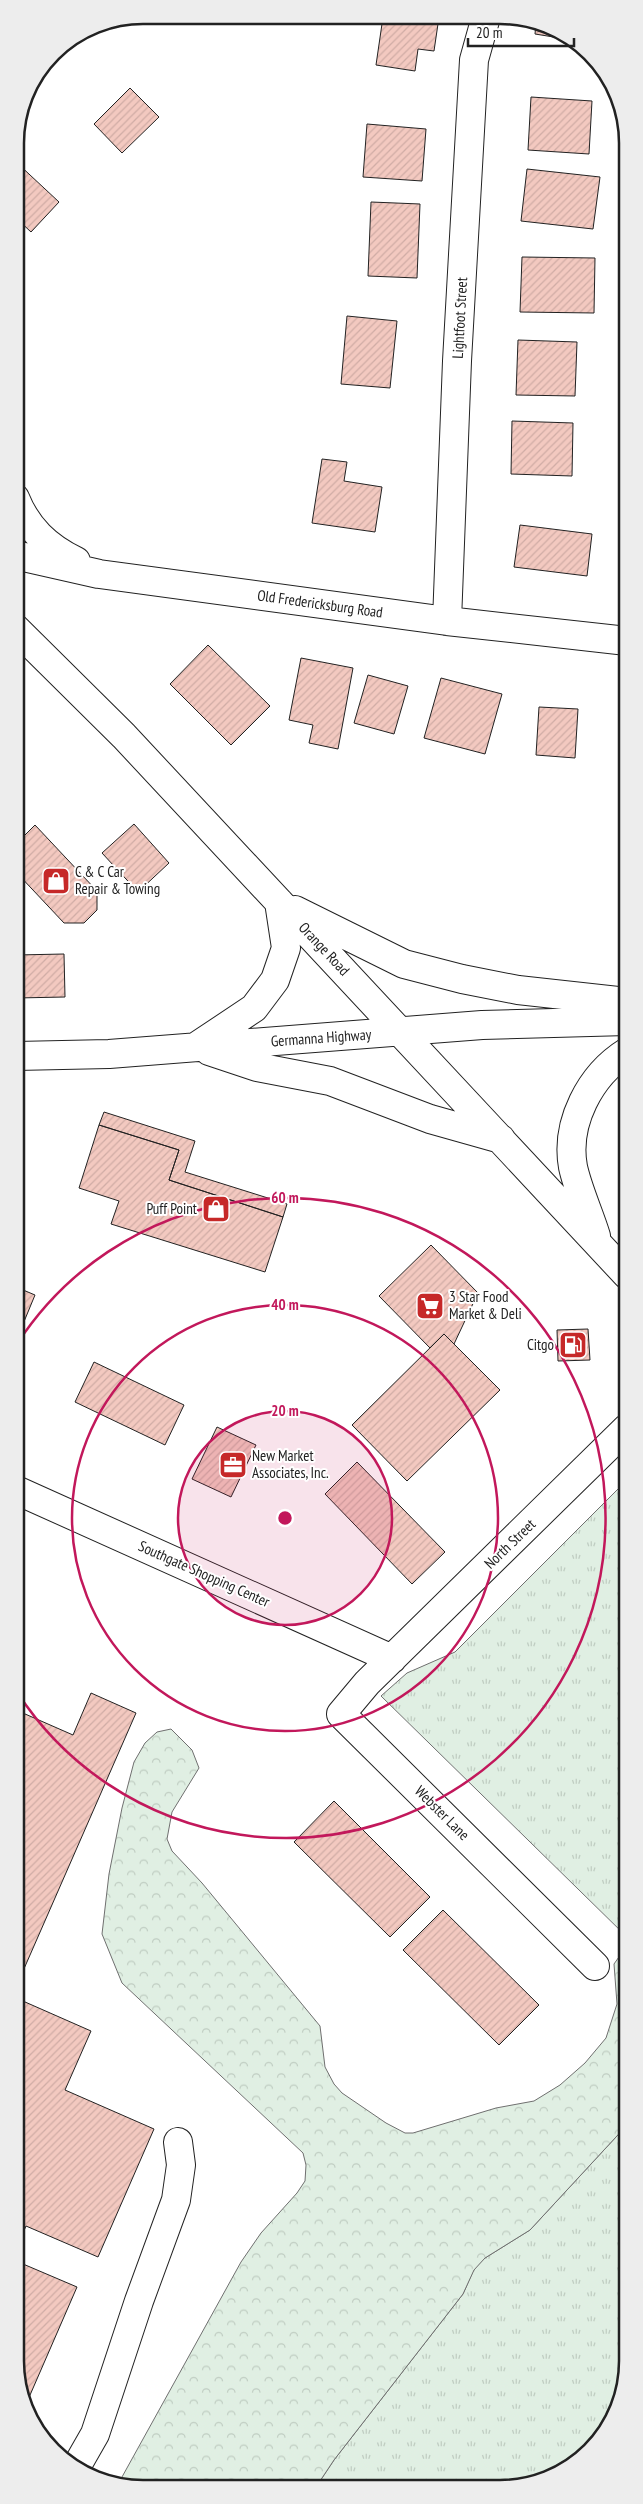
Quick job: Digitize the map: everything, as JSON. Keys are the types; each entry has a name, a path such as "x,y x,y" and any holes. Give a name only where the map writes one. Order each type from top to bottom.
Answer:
{"main road":[{"name":"Lightfoot Street","path":"447,621 457,361 474,60 484,24"},
{"path":"24,515 36,532 52,549 99,574"},
{"name":"Old Fredericksburg Road","path":"24,557 99,574 447,621 619,640"},
{"name":"Orange Road","path":"24,636 124,736 619,1266"},
{"path":"279,902 404,964 462,979 518,990 619,1001"},
{"path":"196,1047 254,1008 275,980 286,948 279,902"},
{"name":"Germanna Highway","path":"24,1056 109,1054 482,1025 619,1021"},
{"path":"196,1047 257,1066 330,1081 430,1119 501,1139"},
{"path":"599,1244 573,1166 573,1136 580,1107 598,1076 619,1059"},
{"name":"North Street","path":"392,1659 619,1436"},
{"name":"Southgate Shopping Center","path":"24,1494 392,1659"},
{"name":"Webster Lane","path":"392,1659 367,1683 341,1714 595,1966"},
{"path":"79,2462 95,2434 139,2302 176,2200 181,2164 178,2142"}],"green space":[{"path":"619,1488 619,1929 381,1696 407,1673 455,1652"},
{"path":"171,1729 192,1750 199,1768 172,1812 167,1839 172,1851 202,1883 320,2026 325,2067 334,2084 342,2093 386,2123 405,2133 413,2133 496,2108 534,2101 560,2085 585,2063 606,2038 617,2004 614,1964 619,1957 619,2134 530,2230 485,2258 474,2270 463,2294 334,2460 321,2480 143,2480 121,2478 241,2262 261,2233 297,2193 305,2181 306,2165 303,2153 122,1983 102,1934 109,1874 122,1808 134,1762 145,1743 157,1732"},
{"path":"619,2134 619,2369 610,2407 590,2440 573,2456 553,2468 516,2479 321,2480 334,2460 463,2294 474,2269 485,2258 530,2230"}],"building":[{"path":"382,24 438,24 434,51 418,49 415,71 376,65"},
{"path":"535,29 555,37 535,34"},
{"path":"130,88 159,117 122,153 94,124"},
{"path":"531,97 592,101 589,154 528,150"},
{"path":"367,124 426,129 422,181 363,177"},
{"path":"24,169 59,202 31,232 24,225"},
{"path":"527,169 600,177 593,229 521,221"},
{"path":"371,202 420,204 417,278 368,276"},
{"path":"522,257 595,258 594,313 520,312"},
{"path":"347,316 397,321 390,388 341,384"},
{"path":"518,340 577,342 575,396 516,395"},
{"path":"512,421 573,423 572,476 511,474"},
{"path":"322,459 347,462 344,481 382,487 375,532 312,523"},
{"path":"520,525 592,534 587,576 514,567"},
{"path":"208,645 270,706 231,745 170,684"},
{"path":"301,658 353,668 338,749 309,743 313,725 289,720"},
{"path":"368,675 408,686 394,734 354,723"},
{"path":"441,678 502,694 485,754 424,738"},
{"path":"539,707 578,709 575,758 536,755"},
{"path":"134,824 169,863 138,892 102,853"},
{"name":"C & C Car Repair & Towing","path":"35,825 97,891 97,910 84,923 64,923 24,880 24,836"},
{"path":"64,954 65,997 24,998 24,955"},
{"path":"104,1112 195,1141 185,1172 287,1204 283,1217 169,1180 179,1150 99,1125"},
{"path":"99,1125 179,1150 169,1180 283,1217 265,1272 111,1224 119,1201 79,1188"},
{"name":"3 Star Food Market & Deli","path":"431,1245 478,1293 454,1344 444,1334 430,1348 379,1296"},
{"path":"24,1290 35,1295 24,1322"},
{"name":"Citgo","path":"588,1329 590,1360 558,1361 557,1330"},
{"path":"444,1334 500,1390 407,1481 352,1425"},
{"path":"94,1362 184,1405 165,1445 75,1402"},
{"path":"217,1427 256,1445 231,1497 192,1479"},
{"path":"357,1462 445,1552 412,1584 325,1494"},
{"path":"91,1693 136,1713 24,1969 24,1714 73,1735"},
{"path":"334,1801 430,1897 390,1937 294,1842"},
{"path":"443,1910 539,2005 499,2045 403,1950"},
{"path":"24,2002 91,2031 65,2090 154,2129 98,2257 26,2226 24,2231"},
{"path":"24,2264 77,2287 29,2396 24,2361"}],"place":[{"name":"C & C Car Repair & Towing","path":"56,881"},
{"name":"Puff Point","path":"216,1209"},
{"name":"3 Star Food Market & Deli","path":"430,1306"},
{"name":"Citgo","path":"573,1345"},
{"name":"New Market Associates, Inc.","path":"233,1465"}]}
